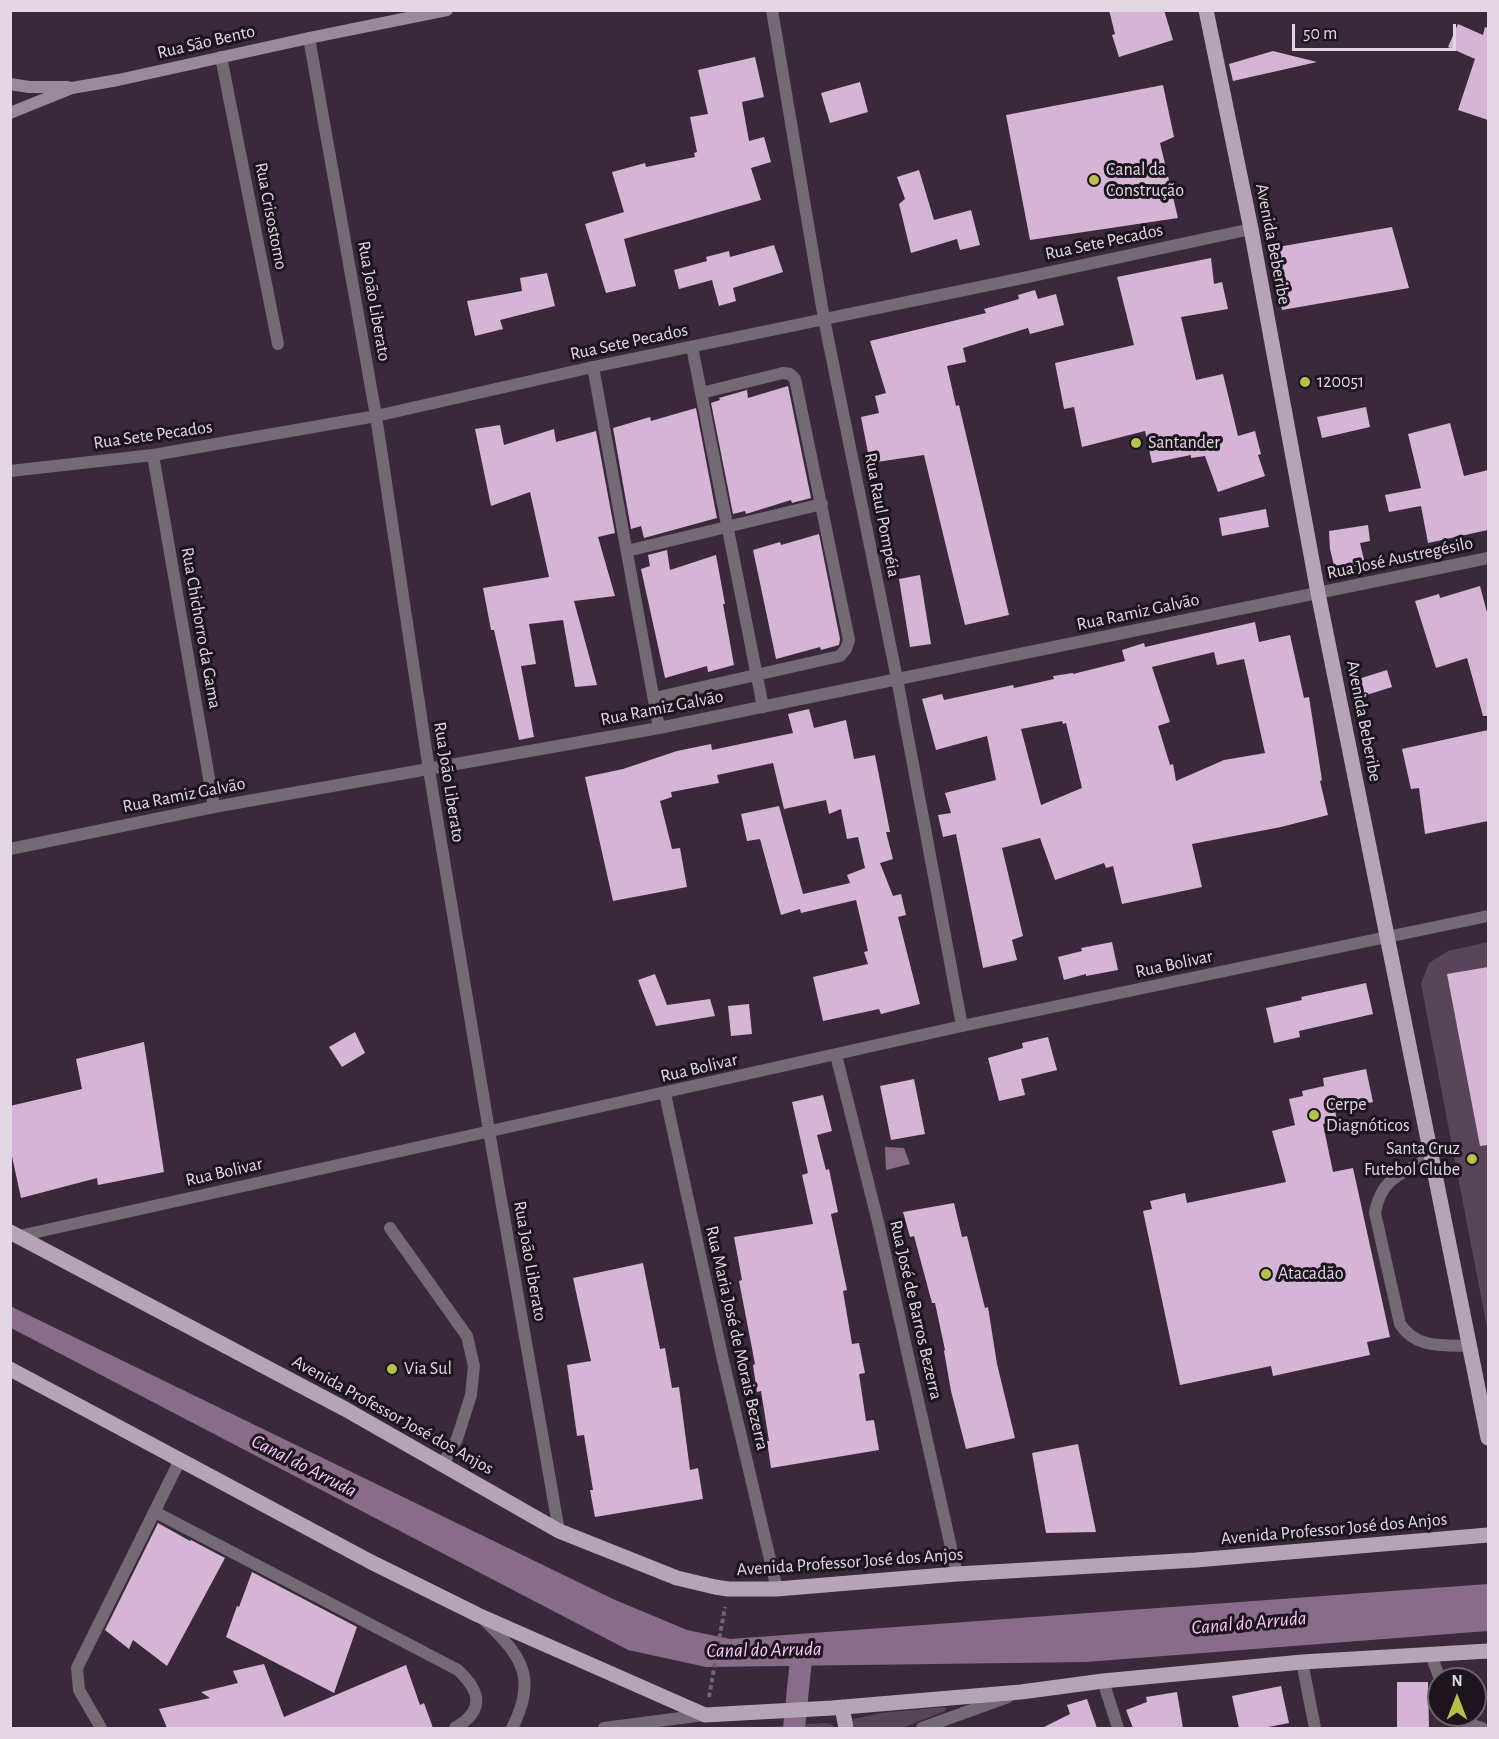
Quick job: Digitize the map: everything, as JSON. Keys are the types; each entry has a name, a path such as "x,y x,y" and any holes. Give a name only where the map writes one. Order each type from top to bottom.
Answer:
{"main road":[{"name":"Rua São Bento","path":"10,113 72,88 447,10"},
{"name":"Avenida Beberibe","path":"1206,10 1251,229 1318,593 1488,1438"},
{"path":"10,84 72,88"},
{"name":"Avenida Professor José dos Anjos","path":"15,1234 345,1409 559,1531 677,1578 728,1589 777,1589 957,1574 1196,1560 1488,1535"},
{"path":"10,1370 370,1562 478,1616 705,1715 1021,1692 1103,1681 1302,1662 1488,1652"},
{"path":"837,1707 846,1728"}],"street":[{"name":"Rua Raul Pompéia","path":"772,10 824,319 897,680 962,1026"},
{"name":"Rua João Liberato","path":"309,38 376,416 429,770 559,1531"},
{"name":"Rua Crisostomo","path":"221,57 278,344"},
{"name":"Rua Sete Pecados","path":"10,471 153,455 376,416 593,367 1251,229"},
{"path":"692,347 763,707"},
{"path":"593,367 659,728"},
{"path":"654,698 840,656 849,640 795,379 790,374 783,373 701,393"},
{"name":"Rua Chichorro da Gama","path":"153,455 214,807"},
{"path":"627,551 822,504"},
{"name":"Rua José Austregésilo","path":"1318,593 1488,558"},
{"name":"Rua Ramiz Galvão","path":"10,849 214,807 659,728 1318,593"},
{"name":"Rua Bolivar","path":"15,1234 665,1094 962,1026 1488,916"},
{"name":"Rua José de Barros Bezerra","path":"836,1055 878,1222 957,1574"},
{"name":"Rua Maria José de Morais Bezerra","path":"665,1094 723,1360 777,1589"},
{"path":"1432,1157 1384,1186 1378,1199 1376,1213 1400,1324 1406,1333 1416,1340 1432,1345 1470,1346"},
{"path":"390,1228 468,1336 474,1366 471,1395 457,1439 443,1464"},
{"path":"100,1728 79,1690 77,1668 180,1460"},
{"path":"155,1512 458,1670 470,1682 477,1695 476,1707 469,1720 455,1728"},
{"path":"478,1616 505,1641 524,1672 526,1689 522,1709 512,1728"},
{"path":"1431,1655 1436,1667"},
{"path":"1302,1662 1315,1728"},
{"path":"1103,1681 1118,1728"},
{"path":"922,1728 1021,1692"},
{"path":"604,1728 705,1715"}],"path":[{"path":"712,1686 728,1589"}],"shaded area":[{"name":"Santa Cruz Futebol Clube","path":"1488,942 1488,1333 1421,984 1429,963 1448,951"},
{"path":"946,1708 945,1711 902,1728 855,1728 850,1720 881,1713"},
{"path":"825,1723 836,1728 753,1728"}],"water":[{"path":"885,1147 904,1148 910,1164 886,1170"},
{"name":"Canal do Arruda","path":"10,1306 613,1599 687,1630 730,1639 1488,1584 1488,1631 1086,1662 706,1667 628,1650 11,1328"}],"building":[{"path":"1109,10 1164,10 1173,40 1119,57 1112,35 1115,34"},
{"path":"1458,24 1483,35 1485,27 1488,28 1488,120 1458,110 1475,59 1448,47"},
{"path":"1273,51 1317,62 1233,81 1229,64"},
{"path":"755,57 764,97 742,102 749,141 764,137 771,162 751,168 761,200 624,239 636,286 606,293 585,224 624,212 612,172 645,163 646,167 695,157 694,153 697,152 690,117 708,114 698,70"},
{"path":"860,82 868,112 830,123 821,93"},
{"name":"Canal da Construção","path":"1163,85 1174,137 1160,143 1178,218 1030,240 1006,115"},
{"path":"919,170 934,220 971,210 980,245 960,250 957,239 911,253 899,204 905,199 897,177"},
{"path":"1392,227 1409,288 1282,310 1272,248"},
{"path":"774,245 783,272 733,288 736,301 719,306 712,280 679,289 674,270 707,261 706,257 729,251 730,257"},
{"path":"1211,258 1214,284 1222,282 1228,309 1181,317 1196,380 1223,374 1238,436 1255,431 1261,454 1258,455 1265,476 1218,492 1205,456 1191,458 1191,455 1152,463 1145,431 1082,447 1074,407 1064,409 1055,363 1134,345 1117,277"},
{"path":"547,273 555,306 500,320 503,329 475,336 467,301 522,291 520,278"},
{"path":"1035,290 1038,299 1056,294 1064,325 1030,334 1028,328 963,348 966,362 947,366 956,406 959,405 1009,615 965,625 924,455 870,463 861,417 879,413 875,396 886,393 870,341 986,313 984,309 1019,299 1018,295"},
{"path":"788,386 811,498 792,503 791,500 746,514 745,511 733,514 711,403 720,400 719,398 747,390 748,398"},
{"path":"1366,407 1370,427 1322,438 1317,417"},
{"path":"696,408 717,518 644,538 641,526 631,529 613,428 650,417 651,421"},
{"path":"1450,423 1464,476 1488,470 1488,530 1428,543 1421,506 1389,512 1385,495 1421,488 1408,434"},
{"path":"500,425 504,445 554,429 556,442 596,431 615,533 598,537 615,596 574,601 597,685 575,687 563,620 529,624 536,664 521,666 534,737 519,740 494,630 491,630 483,588 549,577 530,492 491,506 475,429"},
{"path":"1266,509 1269,527 1222,536 1219,518"},
{"path":"1368,525 1370,541 1360,543 1365,564 1335,570 1329,531"},
{"path":"819,534 840,639 839,645 821,650 820,647 776,659 753,550"},
{"path":"667,550 670,570 716,555 734,665 708,672 707,666 665,678 641,569 650,566 648,555"},
{"path":"920,575 931,644 910,647 899,579"},
{"path":"1480,586 1488,616 1488,716 1483,716 1467,658 1436,668 1415,601 1439,594 1440,598"},
{"path":"1255,622 1259,642 1290,635 1304,698 1309,697 1322,780 1320,781 1328,815 1281,827 1192,844 1202,887 1122,904 1113,866 1106,868 1104,863 1055,880 1040,838 1002,848 1023,936 1012,940 1017,960 983,968 956,834 943,837 938,815 951,813 945,793 996,780 987,736 936,750 922,699 942,694 944,700 1054,679 1053,676 1073,674 1125,661 1122,650 1144,643 1145,647","holes":["1214,652 1217,665 1244,659 1265,753 1224,760 1176,781 1173,764 1170,765 1158,726 1170,722 1152,667","1062,721 1063,724 1066,723 1082,788 1041,805 1021,729"]},
{"path":"1387,670 1392,687 1357,698 1352,681"},
{"path":"809,709 814,728 846,720 854,759 875,755 890,832 886,832 893,859 880,863 893,896 901,894 906,915 898,917 920,1004 881,1014 879,1009 823,1021 813,977 868,964 864,952 868,951 856,900 801,913 800,909 781,915 760,839 747,841 741,814 779,806 803,894 850,883 847,875 865,868 858,837 847,839 841,809 829,814 826,800 784,809 773,763 717,775 719,783 671,792 672,797 660,801 672,849 680,848 687,887 613,901 585,777 623,769 677,751 711,744 712,750 793,733 788,714"},
{"path":"1488,730 1488,821 1425,834 1419,788 1411,789 1402,749"},
{"path":"1112,942 1118,970 1086,976 1086,974 1064,980 1058,957 1082,951 1081,948"},
{"path":"1488,967 1488,1145 1480,1146 1447,974"},
{"path":"655,974 667,1005 710,999 715,1016 656,1026 638,980"},
{"path":"1366,983 1373,1014 1299,1031 1300,1037 1274,1043 1266,1008 1302,1000 1301,997"},
{"path":"749,1004 752,1034 731,1036 728,1006"},
{"path":"355,1032 365,1053 342,1067 329,1047"},
{"path":"1048,1037 1057,1070 1021,1079 1025,1095 999,1101 988,1058 1023,1048 1022,1043"},
{"path":"144,1042 164,1172 98,1185 97,1178 21,1198 10,1147 10,1106 82,1089 76,1059"},
{"name":"Atacadão","path":"1366,1069 1373,1102 1335,1110 1337,1121 1323,1124 1333,1172 1353,1168 1390,1337 1367,1342 1370,1355 1273,1376 1271,1366 1180,1385 1143,1211 1152,1209 1150,1201 1185,1193 1187,1203 1286,1182 1272,1131 1295,1125 1289,1099 1303,1096 1302,1091 1324,1086 1323,1078"},
{"path":"914,1079 925,1134 891,1140 880,1086"},
{"path":"823,1095 832,1131 817,1135 826,1170 829,1169 838,1212 831,1214 847,1290 843,1291 852,1344 859,1343 865,1373 859,1374 866,1421 874,1420 879,1450 771,1468 761,1391 757,1392 753,1365 755,1364 739,1281 742,1280 734,1237 813,1224 802,1175 808,1173 792,1102"},
{"path":"954,1203 962,1237 967,1236 985,1308 988,1307 997,1364 1015,1438 966,1449 951,1391 935,1303 932,1303 914,1236 910,1237 903,1212"},
{"path":"643,1263 660,1349 665,1348 672,1388 679,1387 690,1470 698,1468 703,1499 595,1517 584,1435 577,1436 567,1365 591,1361 573,1278"},
{"path":"1078,1444 1096,1532 1046,1533 1032,1453"},
{"path":"158,1523 225,1558 167,1666 133,1640 129,1649 105,1630"},
{"path":"252,1572 357,1627 334,1693 226,1637"},
{"path":"264,1664 284,1717 406,1665 420,1705 424,1703 433,1728 167,1728 159,1709 210,1698 201,1692 238,1683 233,1671"},
{"path":"1397,1682 1427,1682 1427,1727 1429,1728 1397,1728"},
{"path":"1281,1686 1289,1723 1263,1728 1239,1728 1232,1696"},
{"path":"1177,1692 1183,1728 1133,1728 1126,1710 1147,1702 1146,1697"},
{"path":"1087,1699 1097,1728 1042,1728 1070,1714 1067,1705"}],"waterway":[{"name":"Canal do Arruda","path":"794,1728 802,1650"}],"place":[{"name":"Canal da Construção","path":"1094,180"},
{"name":"120051","path":"1305,382"},
{"name":"Santander","path":"1136,443"},
{"name":"Cerpe Diagnóticos","path":"1314,1115"},
{"name":"Santa Cruz Futebol Clube","path":"1472,1159"},
{"name":"Atacadão","path":"1266,1274"},
{"name":"Via Sul","path":"392,1369"}]}
